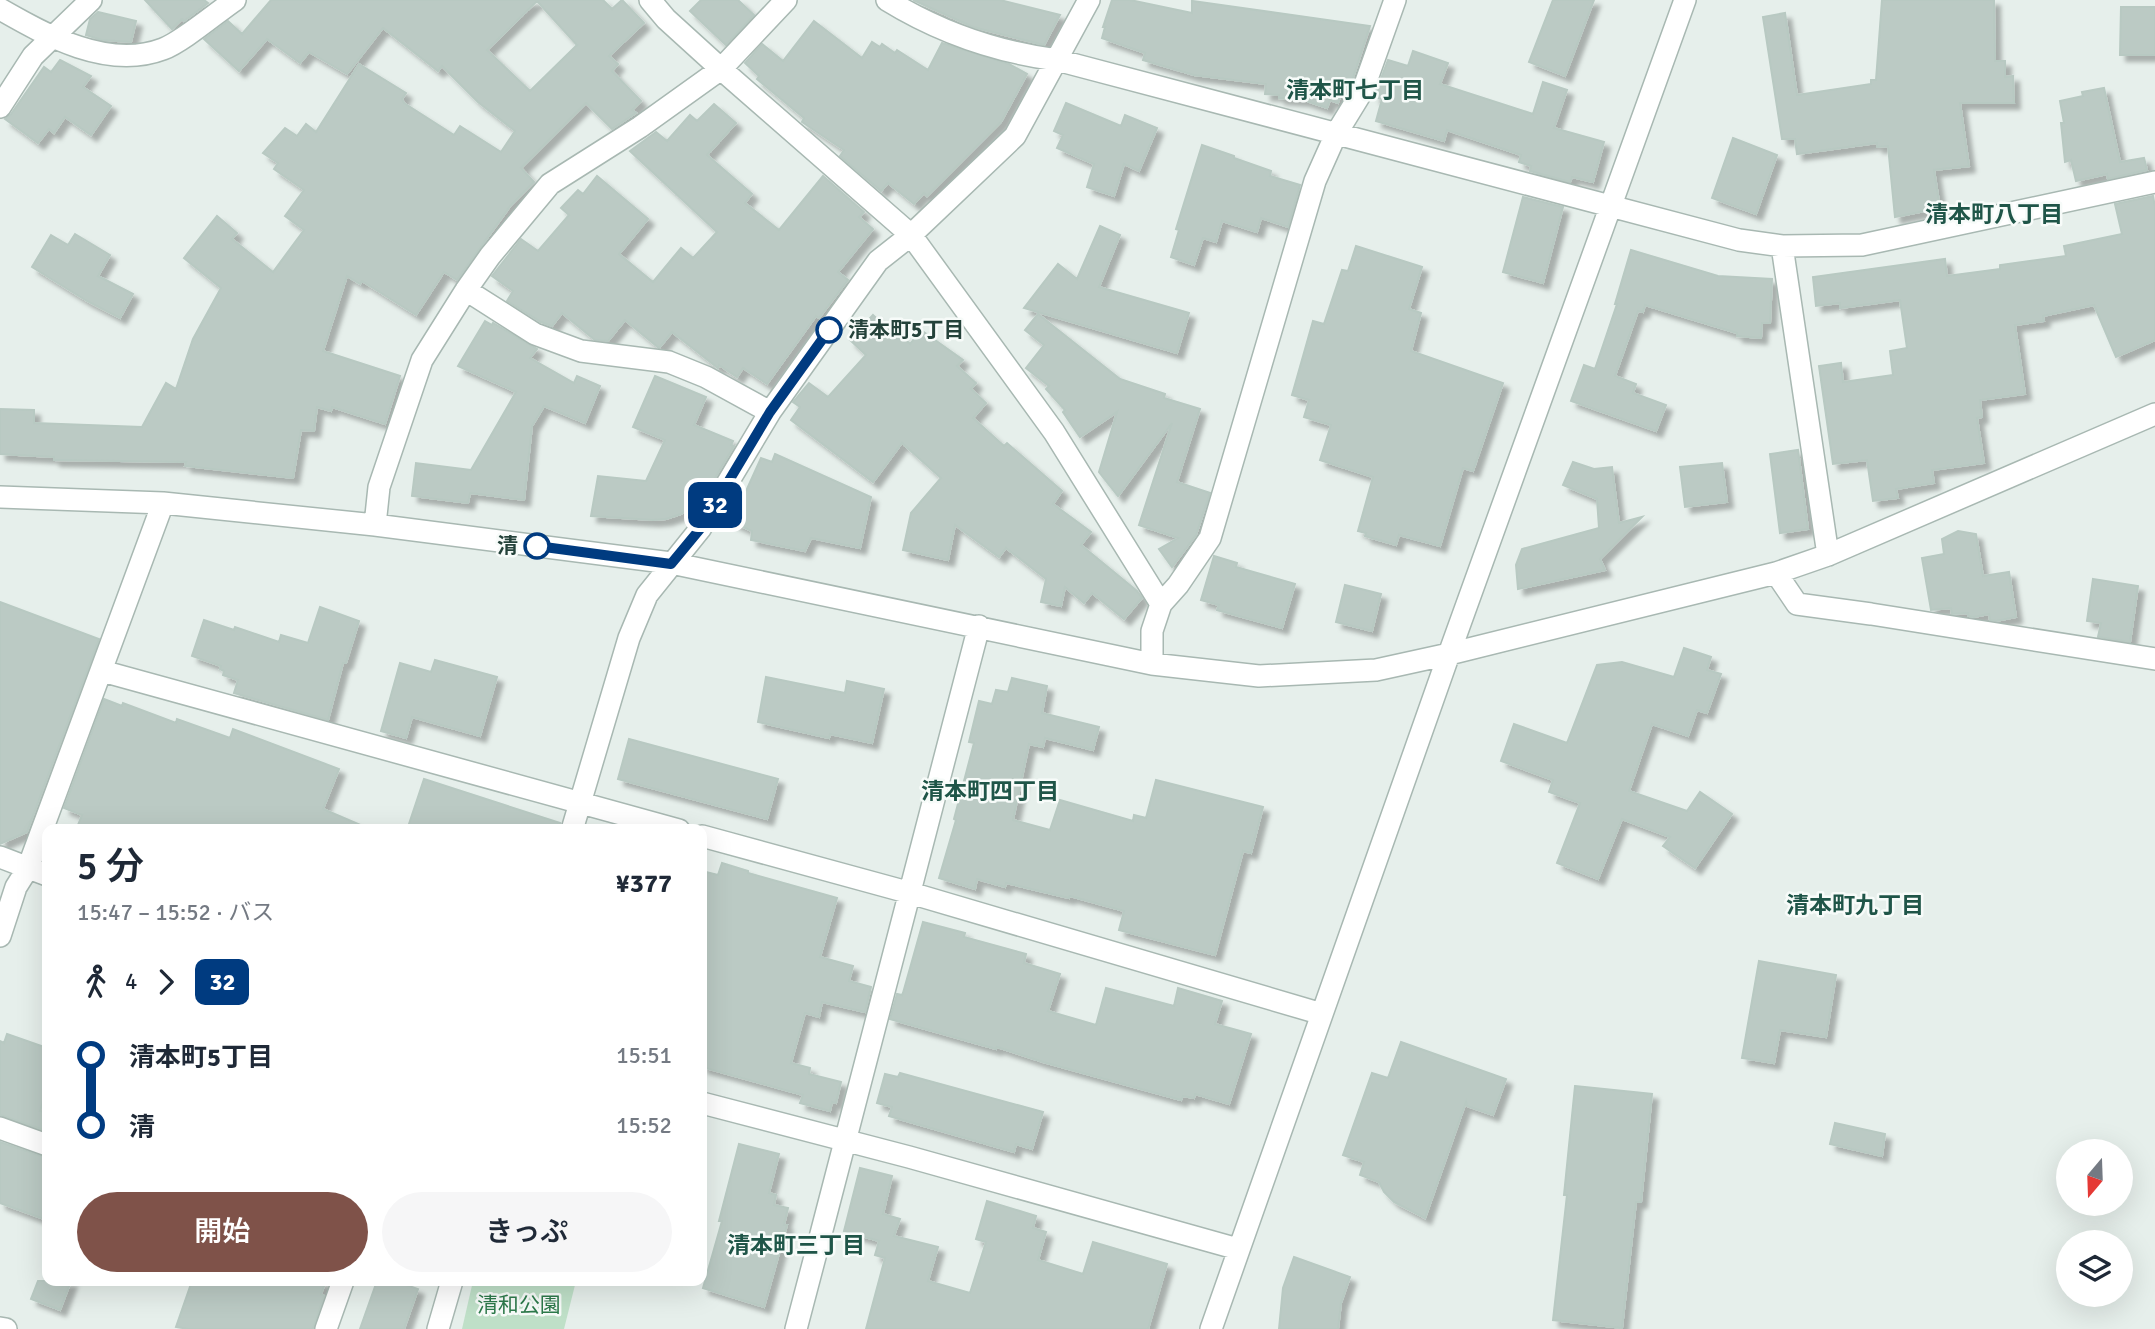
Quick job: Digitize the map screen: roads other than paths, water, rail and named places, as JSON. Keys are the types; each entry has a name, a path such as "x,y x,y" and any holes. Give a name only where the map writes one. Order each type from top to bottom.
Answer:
{"street":[{"path":"0,107 33,56 91,0"},
{"path":"0,9 51,38 99,51 138,56 166,48 234,0"},
{"path":"650,0 666,19 721,69 911,234 1054,432 1161,604"},
{"path":"375,525 379,487 422,360 490,256 550,184 640,127 721,69 786,0"},
{"path":"887,0 957,36 1018,55 1057,60 1739,240 1783,246 1862,245 2155,182"},
{"path":"574,824 629,638 647,596 700,529 770,412 878,261 911,234 1015,136 1088,0"},
{"path":"1152,664 1152,631 1161,604 1178,585 1210,537 1315,181 1336,134 1363,90 1395,0"},
{"path":"1211,1329 1449,654 1685,0"},
{"path":"1783,246 1828,555"},
{"path":"466,290 535,334 581,351 669,362 706,377 770,412"},
{"path":"0,497 163,503 375,525 671,564 1152,664 1259,676 1376,670 1776,573 1828,555 2155,414"},
{"path":"53,824 102,671 163,503"},
{"path":"1776,573 1797,604 2155,659"},
{"path":"796,1329 846,1141 907,892 979,626"},
{"path":"102,671 658,824"},
{"path":"707,837 907,892 1322,1014"},
{"path":"0,858 38,872"},
{"path":"0,936 16,887 38,872"},
{"path":"707,1104 1238,1249"},
{"path":"0,1128 42,1143"},
{"path":"326,1329 341,1286"},
{"path":"438,1329 451,1286"},
{"path":"0,1328 6,1329"}],"place":[{"name":"清本町5丁目","path":"829,330"},
{"name":"清","path":"537,546"}],"district":[{"name":"清本町七丁目","path":"1355,90"},
{"name":"清本町八丁目","path":"1994,214"},
{"name":"清本町四丁目","path":"990,791"},
{"name":"清本町九丁目","path":"1855,905"},
{"name":"清本町三丁目","path":"796,1245"}],"park label":[{"name":"清和公園","path":"519,1305"}]}
